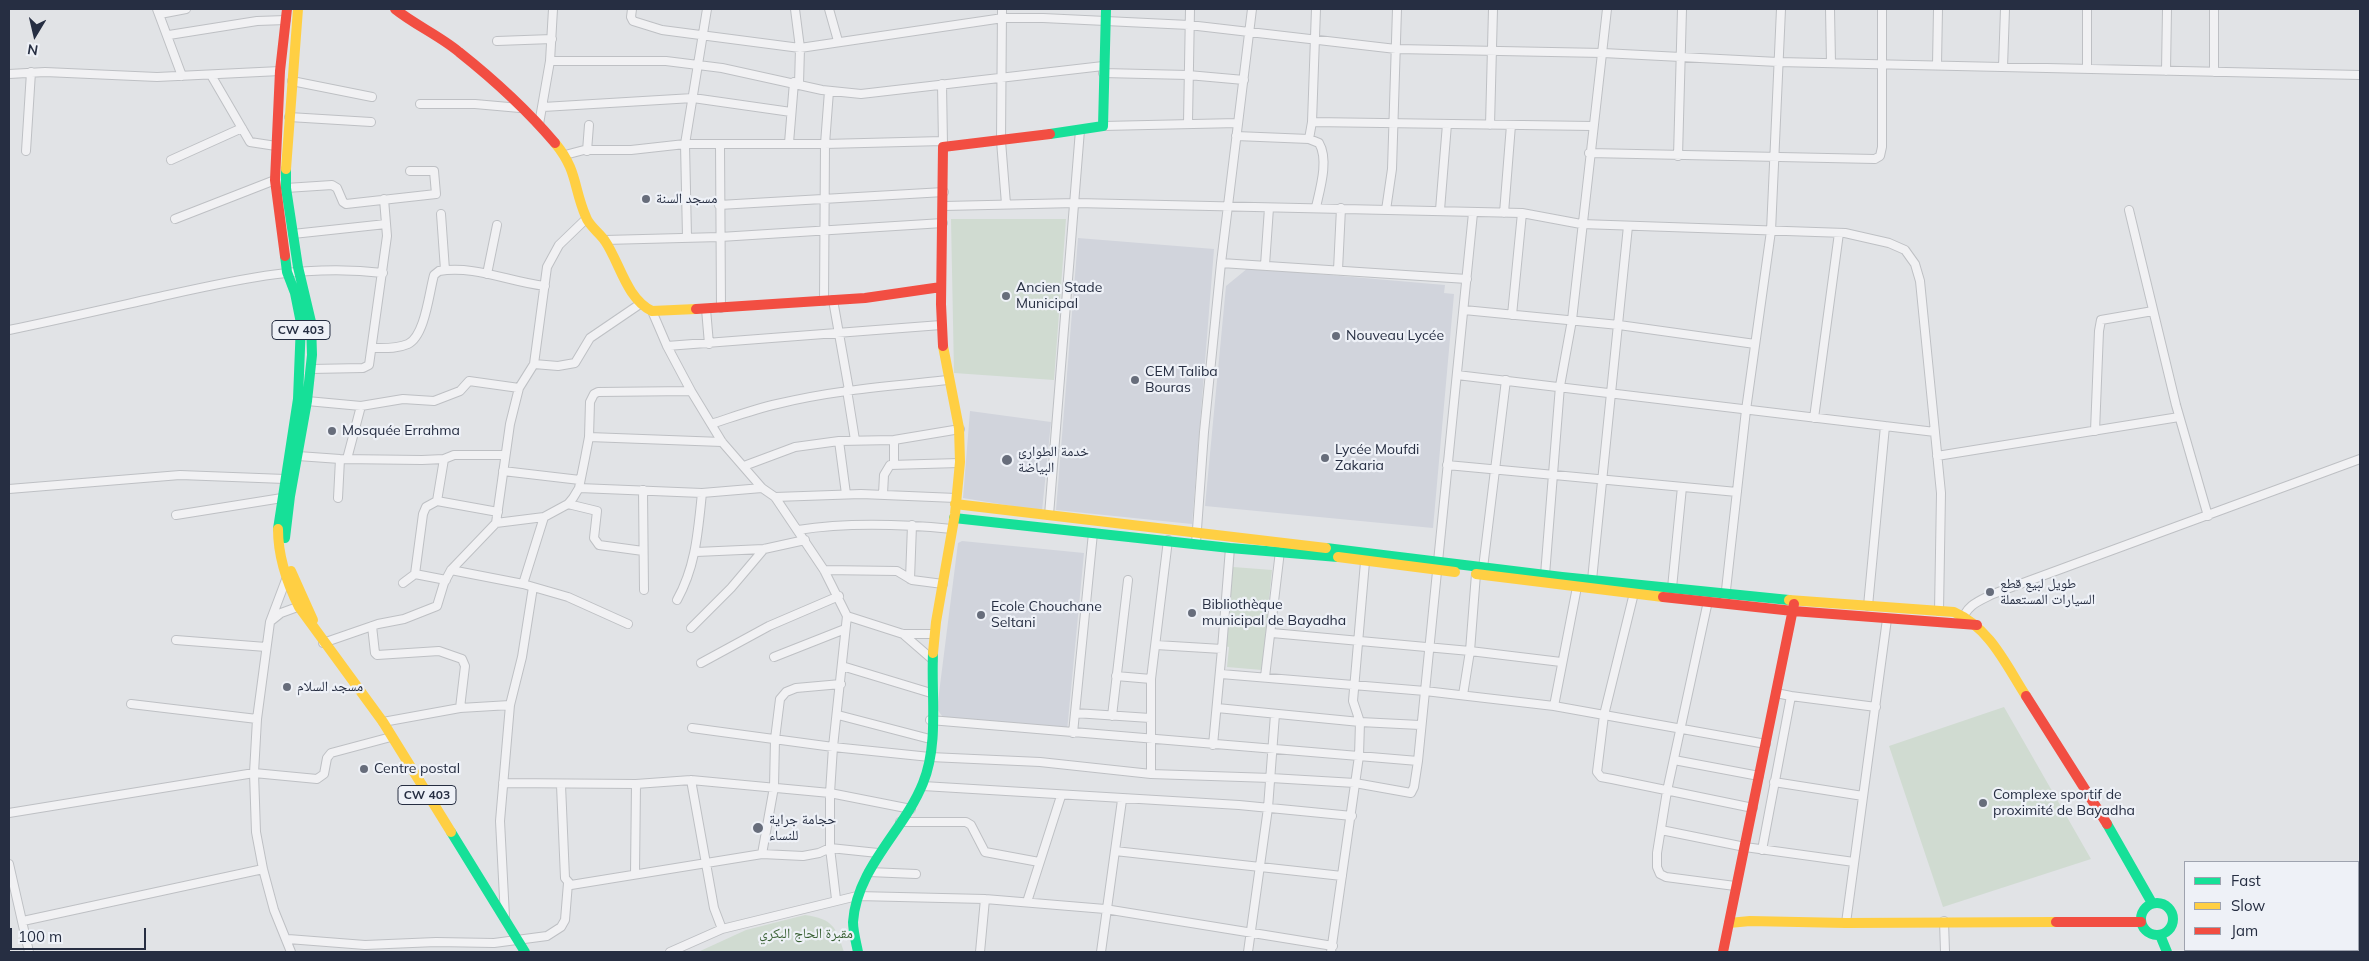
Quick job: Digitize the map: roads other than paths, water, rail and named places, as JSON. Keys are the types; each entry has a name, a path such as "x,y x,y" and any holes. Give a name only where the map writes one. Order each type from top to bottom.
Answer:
{"street":[{"path":"182,76 158,12 186,9"},
{"name":"CW 403","path":"287,9 280,71 275,180 287,272 295,293 301,323 298,399 282,498 278,538 279,549 303,606 323,642 383,722 525,952"},
{"name":"CW 403","path":"288,572 284,535 312,369 311,322 293,234 286,188 286,153 298,9"},
{"path":"395,9 417,26 458,51 539,124 565,154 572,168 586,220 605,240 640,304 652,311 829,301 941,287"},
{"path":"539,124 544,108 550,62 553,9"},
{"path":"632,9 631,19 646,26 704,36 800,48 1003,18 1044,18 1189,25 1396,49 1604,53 1778,62 2360,75"},
{"path":"687,237 685,144 707,9"},
{"path":"789,143 800,48 795,9"},
{"path":"829,9 838,41"},
{"path":"1002,9 1003,77 1001,141 1006,204"},
{"path":"1044,18 1045,9"},
{"path":"1103,126 1106,9"},
{"path":"1188,122 1190,9"},
{"path":"1196,544 1204,432 1221,263 1252,9"},
{"path":"1309,139 1312,122 1316,9"},
{"path":"1386,210 1392,169 1397,9"},
{"path":"1490,125 1493,9"},
{"path":"1545,575 1560,386 1572,320 1592,126 1604,53 1607,9"},
{"path":"1678,156 1682,9"},
{"path":"1725,598 1746,410 1771,231 1781,9"},
{"path":"1830,9 1831,63"},
{"path":"1589,153 1874,159 1880,156 1883,136 1882,9"},
{"path":"1937,65 1938,9"},
{"path":"2003,67 2005,9"},
{"path":"2086,9 2087,69"},
{"path":"2166,70 2167,9"},
{"path":"2214,9 2214,72"},
{"path":"168,35 257,21 286,20"},
{"path":"497,41 552,39"},
{"path":"550,62 666,61 699,65 797,83 829,91 861,94 1003,77 1103,69 1244,80"},
{"path":"9,74 31,72 157,77 280,71"},
{"path":"26,152 31,72"},
{"path":"211,75 253,144 276,146"},
{"path":"292,81 372,97"},
{"path":"858,952 853,937 857,896 878,853 910,809 923,786 930,757 934,634 956,501 960,430 948,380 941,325 944,206 942,84"},
{"path":"829,91 825,144 825,230 829,301 838,334 848,390 854,440"},
{"path":"544,108 693,98 792,112"},
{"path":"420,104 475,104 520,108"},
{"path":"289,117 371,122"},
{"path":"565,154 587,150 631,150 685,144 943,144 1001,141 1103,126 1188,122 1238,123"},
{"path":"1312,122 1592,126"},
{"path":"1440,210 1447,124"},
{"path":"587,150 589,125"},
{"path":"1504,213 1511,125"},
{"path":"171,160 242,128"},
{"path":"1049,515 1076,203 1080,130"},
{"path":"1236,136 1309,139 1319,143 1323,150 1322,176 1316,207"},
{"path":"720,145 721,308"},
{"path":"286,188 327,184 335,186 344,204 436,194 434,171 410,171"},
{"path":"175,219 275,180"},
{"path":"719,205 944,192"},
{"path":"312,369 363,368 369,365 388,236 384,199"},
{"path":"944,206 1076,203 1522,213 1581,224 1839,233 1889,243 1905,250 1915,264 1920,280 1941,493 1938,611"},
{"path":"1265,265 1269,208"},
{"path":"1338,270 1341,208"},
{"path":"2129,210 2179,417 2208,516"},
{"path":"692,728 833,747 930,757 1040,762 1151,774 1355,783 1411,793 1414,788 1418,761 1428,647 1468,279 1473,213"},
{"path":"1512,315 1522,213"},
{"path":"441,214 445,270"},
{"path":"323,642 372,626 404,620 437,606 451,570 496,523 510,424 519,388 534,364 547,267 554,251 566,236 586,220"},
{"path":"605,240 720,237 943,223"},
{"path":"293,234 386,224"},
{"path":"487,274 497,225"},
{"path":"1592,580 1628,226"},
{"path":"1814,418 1839,233"},
{"path":"1221,263 1468,279"},
{"path":"9,330 216,284 287,272 348,268 383,273"},
{"path":"372,348 402,346 417,336 426,313 434,275 438,271 470,270 520,283 545,286"},
{"path":"534,364 558,366 575,363 590,338 640,304"},
{"path":"706,308 709,344"},
{"path":"1464,310 1619,324 1755,344"},
{"path":"652,311 667,346 691,391 722,442 762,488 775,497 824,570 839,596 847,616 830,793 830,848 836,899"},
{"path":"2095,432 2095,404 2102,320 2153,312"},
{"path":"667,346 941,325"},
{"path":"1457,375 1935,432"},
{"path":"711,424 775,404 848,390 948,380"},
{"path":"1463,695 1506,380"},
{"path":"308,401 361,406 403,399 438,400 460,391 469,381 519,388"},
{"path":"496,523 544,517 568,504 580,484 589,437 590,402 594,394 598,392 691,391"},
{"path":"338,498 344,459 361,406"},
{"path":"1938,456 2179,417"},
{"path":"1868,606 1885,426"},
{"path":"744,466 796,447 839,440 894,440 960,430"},
{"path":"589,437 722,442"},
{"path":"839,440 846,494"},
{"path":"894,440 894,464"},
{"path":"298,456 344,459 444,459 454,455 505,455"},
{"path":"437,501 444,459"},
{"path":"1963,620 1971,605 1993,594 2360,459"},
{"path":"883,494 885,471 888,466 894,464 959,463"},
{"path":"1447,465 1737,492"},
{"path":"503,471 580,484 643,490 702,493 762,488"},
{"path":"9,489 180,475 285,479"},
{"path":"1672,588 1682,487"},
{"path":"643,490 644,590"},
{"path":"677,600 687,579 696,552 702,493"},
{"path":"775,497 883,494 956,501 1049,515 1197,532 1437,566 1672,588 1725,598 1887,619 1963,620"},
{"path":"176,515 282,498"},
{"path":"403,583 415,574 424,511 428,505 437,501 498,512"},
{"path":"568,504 597,511 594,538 599,545 643,551"},
{"path":"524,584 544,517"},
{"path":"798,530 831,525 953,523 1093,533 1365,562 1437,566"},
{"path":"910,579 912,525"},
{"path":"1073,733 1093,533"},
{"path":"696,552 764,549 805,540"},
{"path":"1151,774 1151,679 1168,540"},
{"path":"1213,745 1218,708 1230,548"},
{"path":"691,628 731,588 764,549"},
{"path":"1265,677 1272,633 1280,552"},
{"path":"670,952 722,929 836,899 857,896 986,899 1105,909 1250,933 1332,949 1359,756 1360,722 1353,701 1365,562"},
{"path":"451,570 524,584 568,597 628,624"},
{"path":"824,570 897,571 910,579 943,584"},
{"path":"1480,571 1577,588 1708,601 1725,598"},
{"path":"288,572 270,622 257,719 254,773 256,832 263,869 274,910 288,939 291,952"},
{"path":"415,574 446,580"},
{"path":"1112,716 1128,580"},
{"path":"506,923 500,821 503,783 510,705 522,657 533,587"},
{"path":"1554,706 1561,662 1577,588"},
{"path":"1634,594 1604,714 1597,772 1601,777 1752,808"},
{"path":"701,662 769,626 839,596"},
{"path":"1708,601 1667,791 1657,853 1657,867 1660,874 1666,877 1735,886"},
{"path":"270,622 282,613 303,606"},
{"path":"1794,606 1868,606 1954,612 1963,620 1978,626 1995,647 2104,818 2152,903"},
{"path":"1723,952 1735,886 1745,848 1794,606"},
{"path":"847,616 903,634 934,634"},
{"path":"1846,923 1887,619"},
{"path":"372,626 375,653 377,655 439,652 462,659 465,666 460,708"},
{"path":"774,657 845,629"},
{"path":"1272,633 1470,651 1561,662"},
{"path":"903,634 933,660"},
{"path":"176,640 266,647"},
{"path":"1156,645 1222,650"},
{"path":"842,666 931,693"},
{"path":"1220,674 1354,684 1554,706 1766,744"},
{"path":"1116,676 1151,679"},
{"path":"762,854 774,787 775,739 780,699 786,692 796,688 841,684"},
{"path":"1776,693 1876,707"},
{"path":"1762,850 1791,696"},
{"path":"131,704 257,719"},
{"path":"383,722 460,708 510,705"},
{"path":"1218,708 1360,722 1420,725"},
{"path":"1075,713 1150,718"},
{"path":"838,714 930,739"},
{"path":"1248,952 1268,808 1275,714"},
{"path":"930,720 1418,761"},
{"path":"9,813 254,773 317,779 324,774 327,758 331,752 392,737"},
{"path":"1763,756 1779,758"},
{"path":"1674,760 1759,776"},
{"path":"503,783 561,785 636,784 691,780 830,793 910,809"},
{"path":"691,780 714,908 722,929"},
{"path":"1774,782 1863,796"},
{"path":"635,874 636,784"},
{"path":"288,939 365,946 519,941 547,936 561,928 567,913 568,883 565,878 561,785"},
{"path":"923,786 1268,808 1352,816"},
{"path":"1027,902 1061,796"},
{"path":"1101,952 1105,909 1122,800"},
{"path":"900,822 966,822 971,825 984,852 1039,862"},
{"path":"1661,830 1745,848 1854,862"},
{"path":"568,883 571,885 762,854 803,856 819,853 830,848 878,853"},
{"path":"1115,851 1260,865 1342,876"},
{"path":"9,864 29,952"},
{"path":"23,921 263,869"},
{"path":"869,872 916,874"},
{"path":"980,952 986,899"},
{"path":"2152,903 2167,905 2173,913 2172,927 2160,935 2148,932 2141,922 2142,913 2152,903"},
{"path":"2174,918 2184,919"},
{"path":"1728,924 1750,921 1846,923 1944,921 2141,922"},
{"path":"1944,921 1945,952"},
{"path":"2160,935 2167,952"}],"place":[{"name":"مسجد السنة","path":"646,199"},
{"name":"Ancien Stade Municipal","path":"1006,296"},
{"name":"Nouveau Lycée","path":"1336,336"},
{"name":"CEM Taliba Bouras","path":"1135,380"},
{"name":"Mosquée Errahma","path":"332,431"},
{"name":"Lycée Moufdi Zakaria","path":"1325,458"},
{"name":"خدمة الطوارئ البياضة","path":"1007,460"},
{"name":"طويل لبيع قطع السيارات المستعملة","path":"1990,592"},
{"name":"Bibliothèque municipal de Bayadha","path":"1192,613"},
{"name":"Ecole Chouchane Seltani","path":"981,615"},
{"name":"مسجد السلام","path":"287,687"},
{"name":"Centre postal","path":"364,769"},
{"name":"Complexe sportif de proximité de Bayadha","path":"1983,803"},
{"name":"حجامة جراية للنساء","path":"758,828"}],"park label":[{"name":"مقبرة الحاج البكري","path":"806,934"}]}
